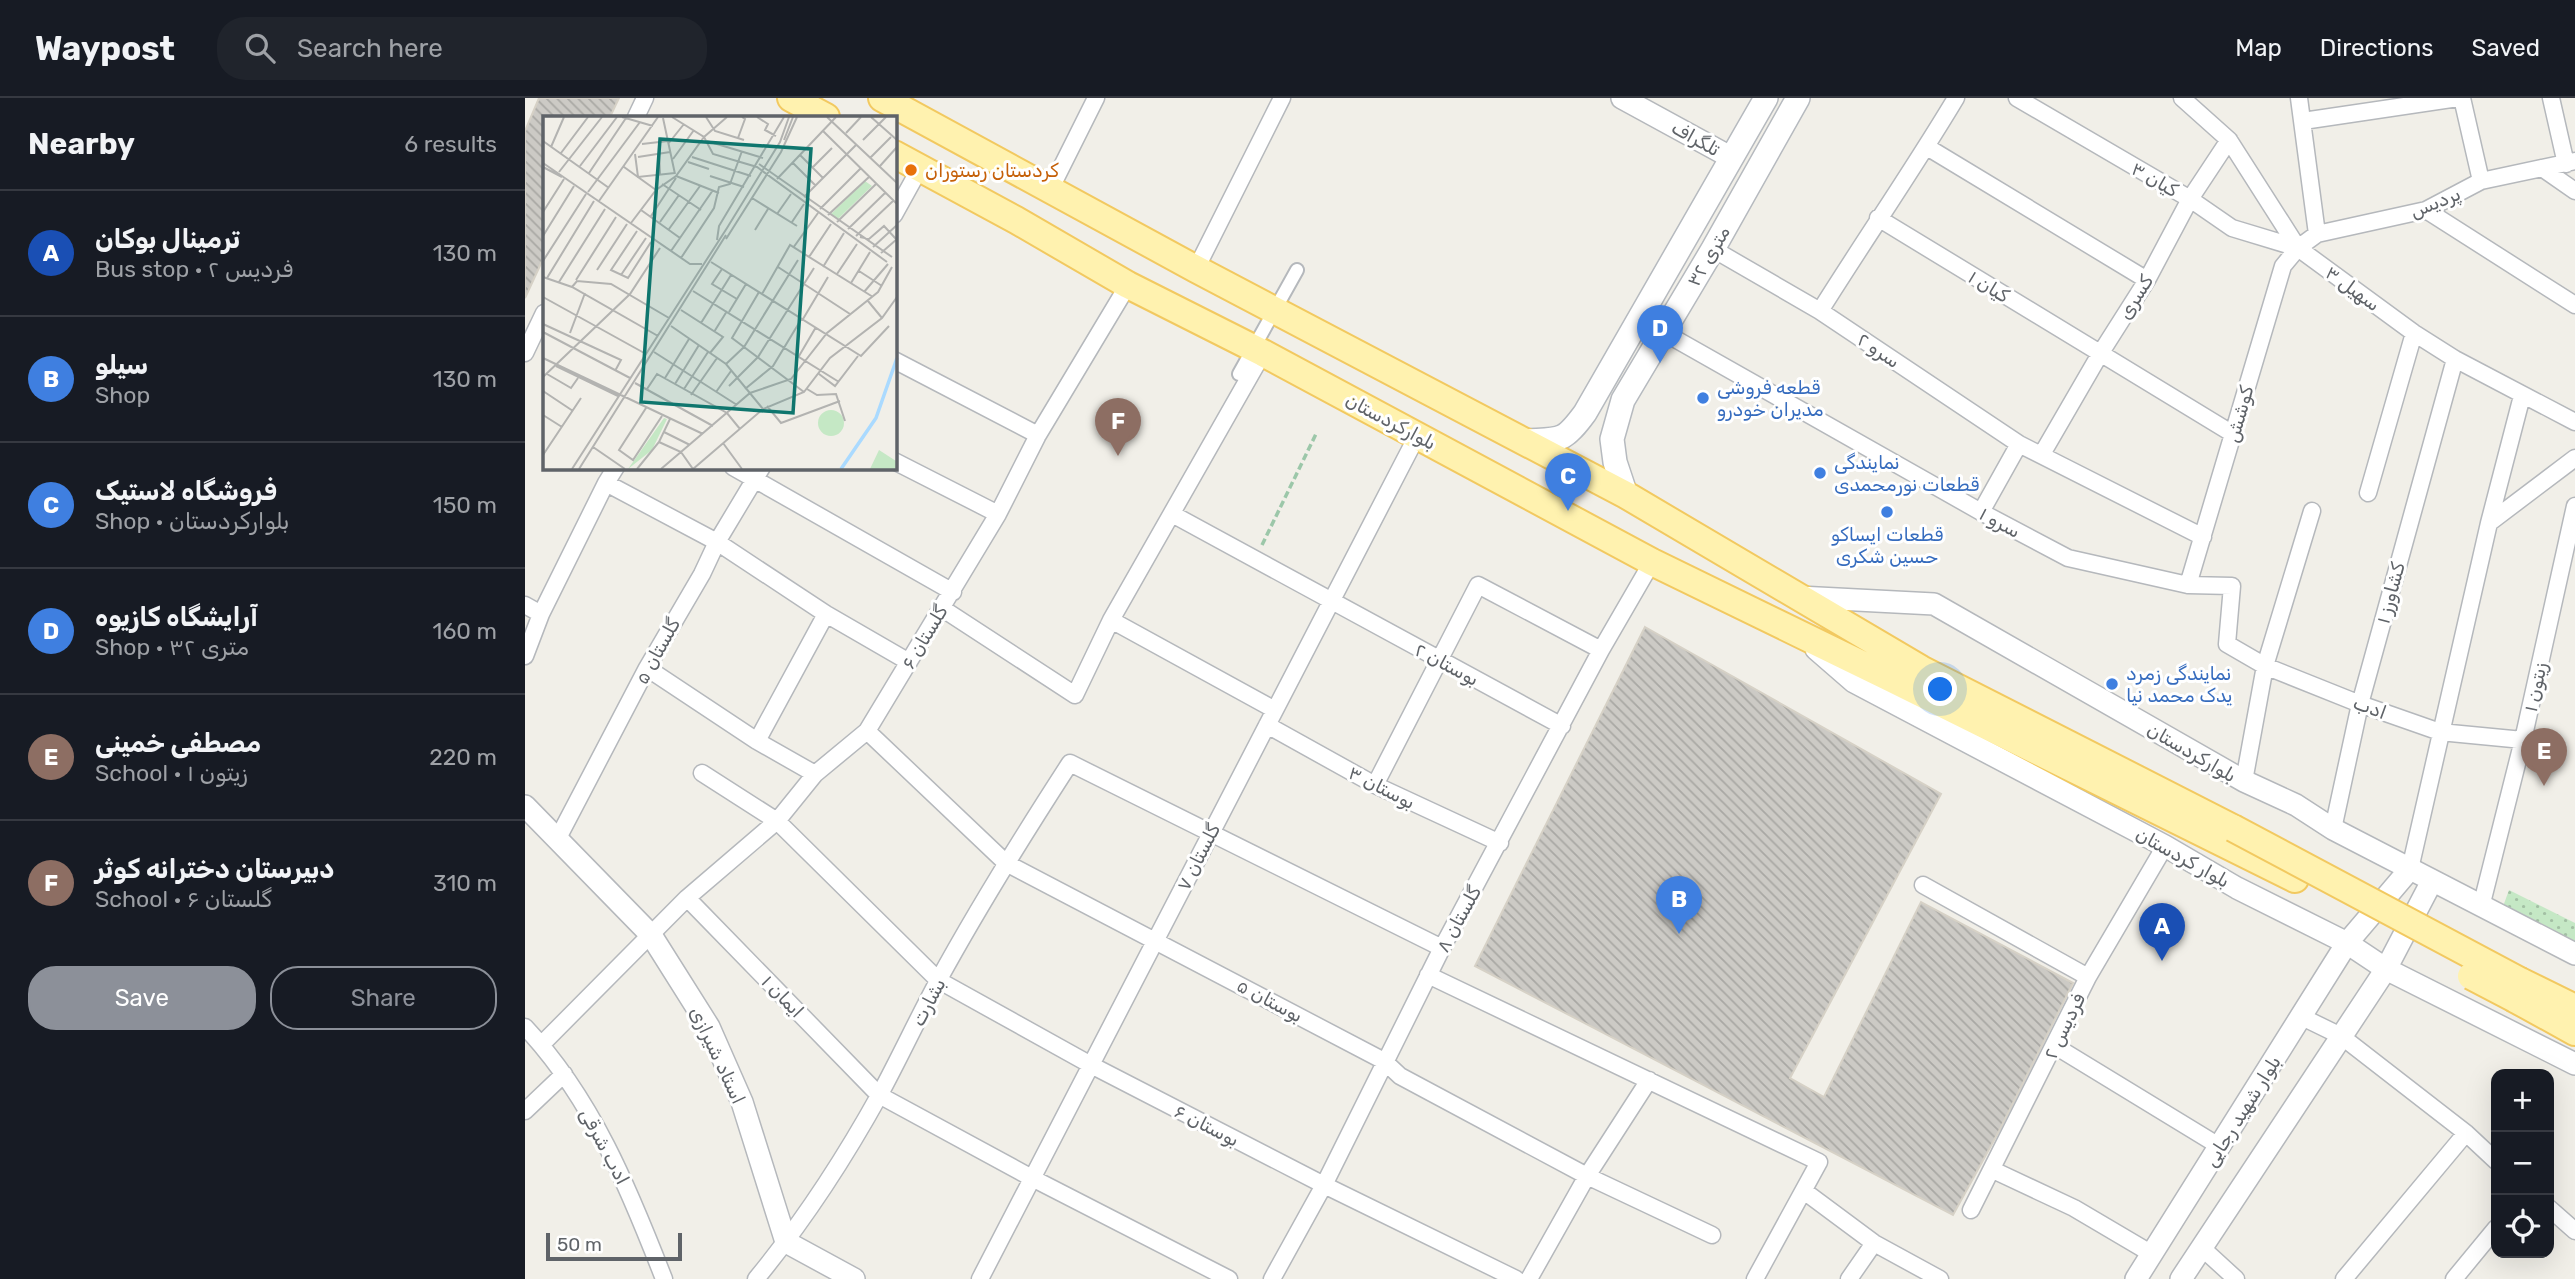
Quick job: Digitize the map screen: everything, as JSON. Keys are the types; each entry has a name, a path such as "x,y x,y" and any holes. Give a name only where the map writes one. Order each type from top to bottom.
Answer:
{"main road":[{"path":"791,98 824,116"},
{"name":"۳۲ متری","path":"1525,441 1560,439 1569,434 1585,413 1766,98"},
{"name":"۳۲ متری","path":"1626,495 1615,462 1612,439 1623,400 1713,249 1798,98"},
{"name":"بلوارکردستان","path":"897,101 1050,190 1196,269 1626,495 1921,668 2233,828 2517,990"},
{"name":"بلوارکردستان","path":"896,155 1016,219 1128,285 1258,351 1652,562 2517,990"},
{"path":"2517,990 2575,1008"},
{"path":"2517,990 2575,1032"}],"street":[{"path":"636,116 645,98"},
{"path":"1050,190 1096,98"},
{"path":"1196,269 1282,98"},
{"name":"تلگراف","path":"1622,98 1732,158"},
{"path":"1820,311 1956,98"},
{"name":"کیان ۳","path":"2017,98 2190,199 2232,228 2298,248"},
{"name":"سهیل ۳","path":"2182,98 2229,140 2298,248 2414,333 2455,359 2575,422"},
{"path":"2299,98 2317,234"},
{"path":"2303,121 2460,98 2481,181"},
{"path":"2551,98 2571,163"},
{"name":"کسری","path":"2042,454 2099,354 2147,280 2190,199 2229,140"},
{"path":"1927,147 2147,280"},
{"name":"پردیس","path":"2298,248 2317,234 2426,210 2481,181 2571,163"},
{"path":"896,211 920,168"},
{"path":"2542,168 2575,191"},
{"path":"2426,210 2575,305"},
{"name":"کیان ۱","path":"1878,218 2233,434"},
{"name":"کوشش","path":"2188,585 2283,266 2298,248"},
{"name":"سرو ۲","path":"1713,249 1820,311 2019,444 2203,537"},
{"path":"940,607 1075,695 1111,620 1172,514 1258,351 1274,310 1297,270"},
{"name":"گلستان ۶","path":"541,1044 687,898 776,821 815,774 867,731 940,607 953,592 998,514 1038,435 1128,285"},
{"path":"525,353 543,319"},
{"name":"سرو ۱","path":"1663,332 1981,512 2068,558 2188,585 2232,586 2227,644"},
{"path":"2368,493 2414,333"},
{"path":"1239,374 1258,351"},
{"name":"کشاورز ۱","path":"2333,829 2360,704 2455,359"},
{"path":"896,361 1038,435"},
{"path":"2410,869 2489,523 2522,396"},
{"name":"گلستان ۷","path":"980,1279 1417,436"},
{"path":"1981,512 2019,444"},
{"path":"2489,523 2575,458"},
{"path":"896,462 998,514"},
{"path":"525,656 541,614 615,469"},
{"path":"740,469 759,474 953,592"},
{"name":"گلستان ۵","path":"558,838 647,668 702,574 717,542 759,474"},
{"path":"606,483 717,542 826,614 909,662"},
{"name":"زیتون ۱","path":"2481,907 2523,740 2575,506"},
{"path":"2244,781 2265,666 2312,511"},
{"name":"بوستان ۲","path":"1172,514 1562,726"},
{"name":"گلستان ۸","path":"1272,1279 1324,1185 1442,948 1601,650 1652,562"},
{"path":"1375,785 1478,585 1601,650"},
{"name":"بلوارکردستان","path":"1798,597 1934,604 2244,781 2296,804 2333,829 2575,954"},
{"path":"525,605 541,614"},
{"path":"757,741 826,614"},
{"path":"1111,620 1275,709"},
{"name":"بلوار کردستان","path":"1801,636 1854,682 2165,846 2237,888 2347,943 2386,969 2575,1064"},
{"name":"ادب","path":"2227,644 2265,666 2440,732 2523,740"},
{"path":"647,668 757,741 815,774"},
{"name":"بوستان ۳","path":"1267,725 1375,785 1500,843"},
{"name":"بوستان ۵","path":"867,731 1006,863 1384,1061 1400,1076 1587,1176 1712,1235"},
{"name":"بشارت","path":"756,1279 786,1242 879,1095 939,980 1006,863 1070,763 1211,834"},
{"name":"بوستان ۶","path":"702,773 776,821 939,980 1091,1065 1324,1185 1516,1279"},
{"name":"استاد شیرازی","path":"525,806 651,935 709,1027 742,1102 786,1242"},
{"path":"1211,834 1442,948"},
{"name":"فردیس ۲","path":"1971,1210 2088,977 2165,846"},
{"name":"بلوار شهید رجایی","path":"2136,1279 2347,943 2410,869"},
{"name":"بلوار شهید رجایی","path":"2181,1279 2386,969 2432,881"},
{"path":"1923,884 2088,977"},
{"name":"ایمان ۱","path":"687,898 879,1095 1032,1178 1229,1279"},
{"path":"1428,975 1819,1161 1755,1279"},
{"path":"2302,1017 2341,1036 2466,1133 2491,1156"},
{"name":"ادب شرقی","path":"525,1027 564,1074 625,1180 664,1279"},
{"path":"2055,1046 2219,1146"},
{"path":"525,1111 564,1074"},
{"path":"1529,1279 1587,1176 1649,1080"},
{"path":"2344,1279 2466,1133"},
{"path":"1993,1170 2074,1208 2152,1254"},
{"path":"1804,1191 1874,1243 1940,1279"},
{"path":"2554,1212 2575,1231"},
{"path":"2454,1279 2491,1234"},
{"path":"786,1242 854,1279"},
{"path":"1849,1279 1874,1243"},
{"path":"2201,1247 2236,1279"}],"path":[{"path":"1255,560 1316,434"}],"green space":[{"path":"2509,890 2575,923 2575,949 2501,912"}],"building":[{"path":"539,98 619,98 610,116 543,116 543,259 525,298 525,131"},
{"path":"1645,627 1941,794 1790,1078 1824,1097 1921,902 2073,983 1999,1131 1953,1215 1475,966"}],"place":[{"name":"کردستان رستوران","path":"911,170"},
{"name":"آرایشگاه کازیوه","path":"1660,363"},
{"name":"قطعه فروشی مدیران خودرو","path":"1703,398"},
{"name":"دبیرستان دخترانه کوثر","path":"1118,456"},
{"name":"نمایندگی قطعات نورمحمدی","path":"1820,473"},
{"name":"فروشگاه لاستیک","path":"1568,511"},
{"name":"قطعات ایساکو حسین شکری","path":"1887,512"},
{"name":"نمایندگی زمرد یدک محمد نیا","path":"2112,684"},
{"name":"مصطفی خمینی","path":"2544,786"},
{"name":"سیلو","path":"1679,934"},
{"name":"ترمینال بوکان","path":"2162,961"}]}
